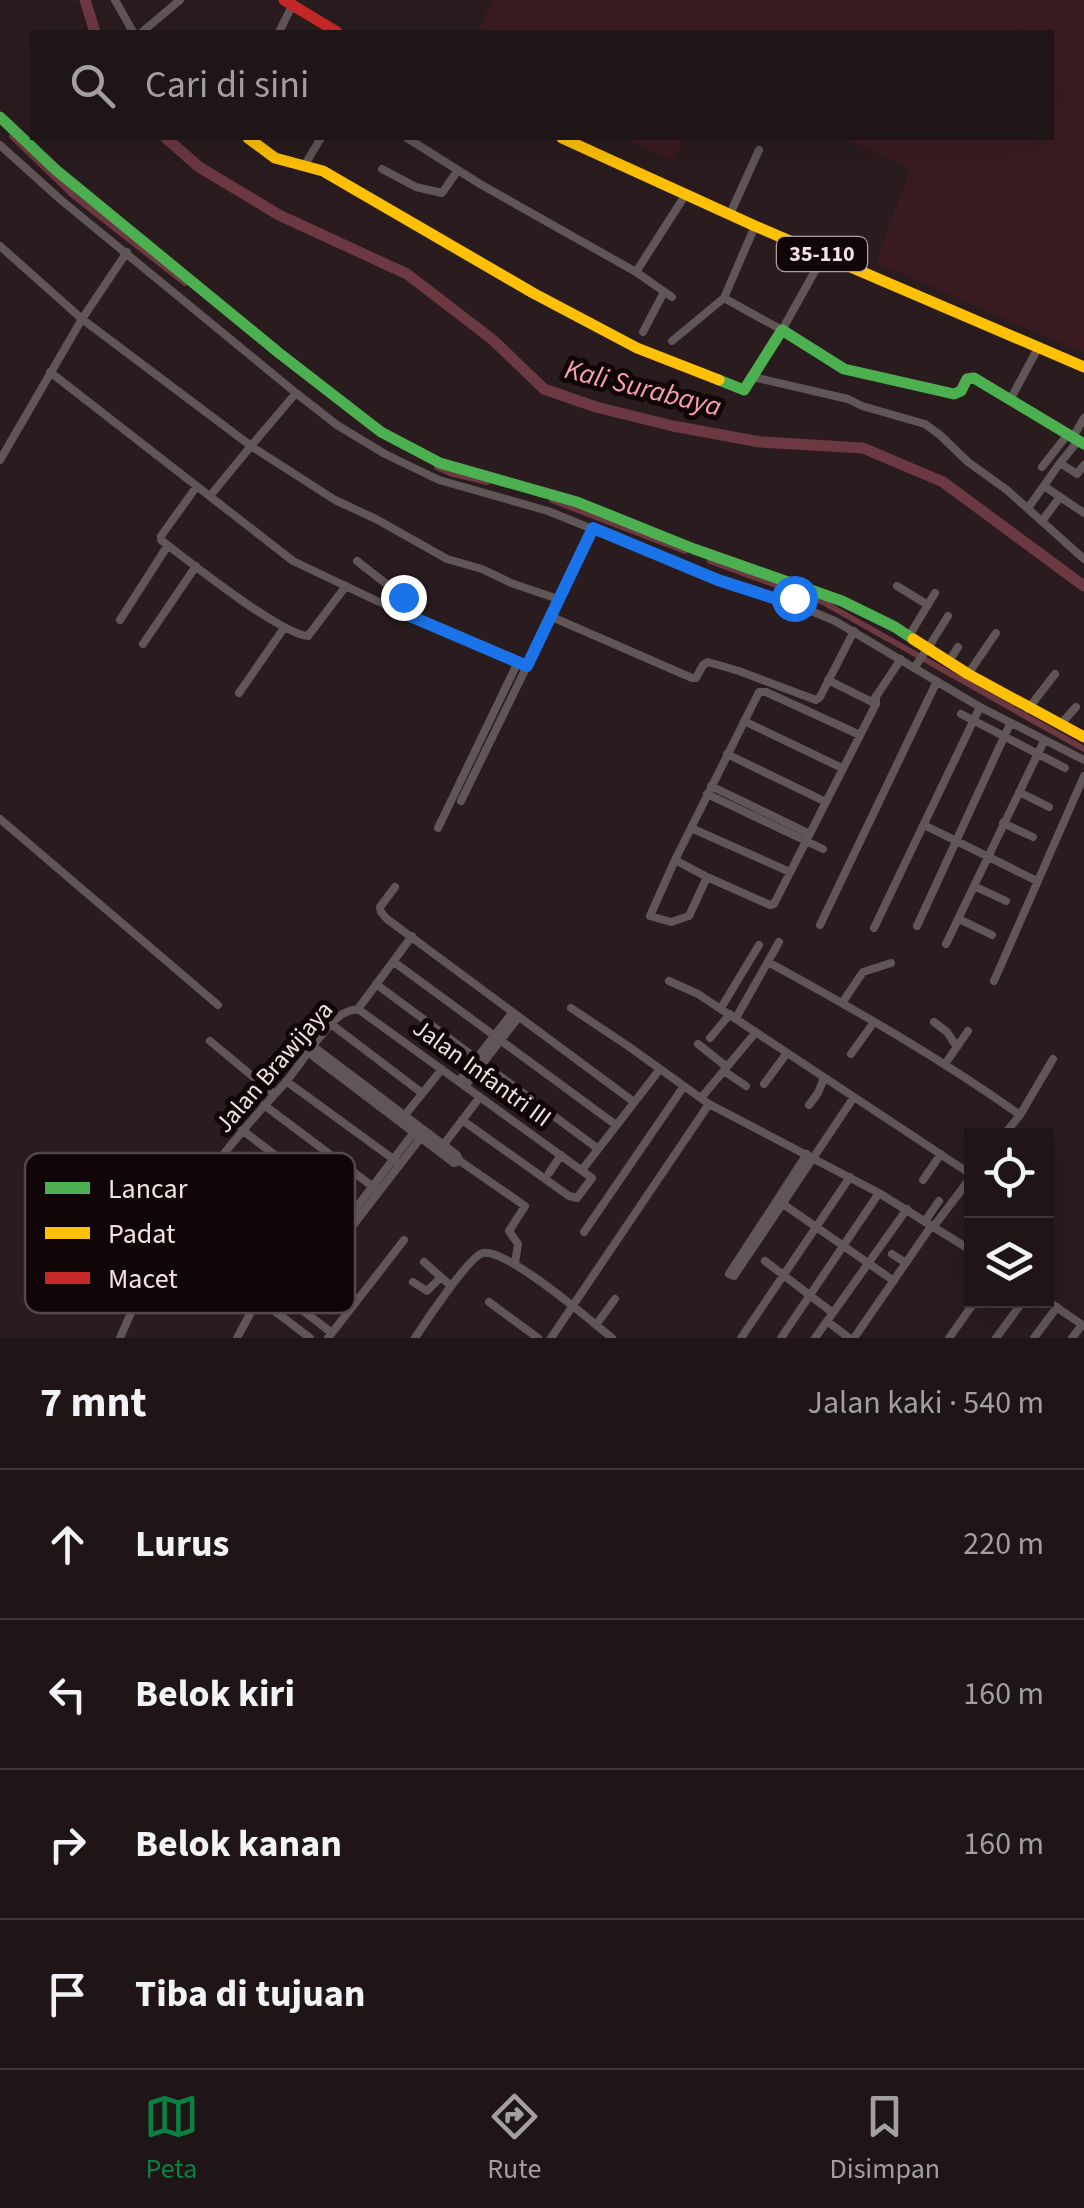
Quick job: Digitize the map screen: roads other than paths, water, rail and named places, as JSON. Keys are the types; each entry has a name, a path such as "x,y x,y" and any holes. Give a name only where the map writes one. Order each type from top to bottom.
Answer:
{"street":[{"path":"115,0 132,30"},
{"path":"144,30 180,0"},
{"path":"280,30 288,3 334,30"},
{"path":"0,117 27,155 126,252 144,254 296,392 338,425 408,456 440,480 527,504 575,510 593,528 795,594 980,707 1084,760"},
{"path":"251,140 275,158 323,171 533,293 637,348 744,390 824,255"},
{"path":"304,166 320,140"},
{"path":"410,140 636,272 668,295 643,332"},
{"name":"35-110","path":"566,140 755,226 1084,367"},
{"path":"0,144 27,155 144,254 359,417 390,447"},
{"path":"730,214 758,150"},
{"path":"382,169 416,187 442,193 458,170"},
{"path":"636,272 686,194"},
{"path":"672,341 724,298 755,226"},
{"path":"0,246 82,319 251,446 336,500 447,559 558,599"},
{"path":"0,460 126,252"},
{"path":"724,298 844,369 954,394 974,378 1076,439"},
{"path":"1010,400 1038,348"},
{"path":"50,372 195,489 210,496 293,561 345,588 522,664"},
{"path":"753,377 848,398 862,406 926,424 1082,554"},
{"path":"210,496 296,392"},
{"path":"1028,508 1076,439 1084,418"},
{"path":"1042,467 1076,439"},
{"path":"408,456 440,463 575,510 690,557 718,580 842,601 895,627 968,674 1084,738"},
{"path":"1060,463 1077,474 1084,465"},
{"path":"1044,486 1084,513"},
{"path":"195,489 160,538 255,609 297,635 309,635 345,588"},
{"path":"1042,521 1060,497"},
{"path":"438,828 522,664 552,617 593,528"},
{"path":"120,620 168,545"},
{"path":"357,561 403,597 396,610"},
{"path":"143,644 196,566"},
{"path":"897,586 928,605"},
{"path":"908,636 935,594"},
{"path":"918,667 948,616"},
{"path":"552,617 692,678 708,662 816,700 854,631"},
{"path":"239,692 284,628"},
{"path":"968,674 996,633"},
{"path":"949,662 958,647"},
{"path":"675,860 773,905 875,700 900,658"},
{"path":"462,801 522,664"},
{"path":"1028,708 1055,674"},
{"path":"828,680 875,700"},
{"path":"820,925 936,681"},
{"path":"707,877 689,916 670,922 652,918 650,914 690,828 758,693 762,691 858,735"},
{"path":"1060,725 1076,706"},
{"path":"874,928 980,707"},
{"path":"962,714 1066,768"},
{"path":"744,720 842,768"},
{"path":"917,926 1010,724"},
{"path":"946,944 1044,741"},
{"path":"727,754 826,802"},
{"path":"994,981 1084,776"},
{"path":"709,790 808,837 823,850"},
{"path":"1019,792 1049,807"},
{"path":"0,819 218,1006"},
{"path":"1003,824 1033,838"},
{"path":"924,825 1037,881"},
{"path":"690,828 790,872"},
{"path":"974,886 1006,901"},
{"path":"394,887 380,909 387,918 634,1102"},
{"path":"958,919 992,935"},
{"name":"Jalan Brawijaya","path":"225,1153 331,1024 342,1014 358,1009 412,936"},
{"path":"710,1038 733,1016 779,942"},
{"path":"721,1008 758,945"},
{"path":"394,962 616,1125"},
{"path":"750,962 842,1002 1020,1115"},
{"path":"842,1002 862,972 890,963"},
{"path":"670,982 721,1008 964,1170"},
{"path":"376,984 597,1148"},
{"path":"571,1008 705,1101 879,1192 964,1246"},
{"name":"Jalan Infantri III","path":"358,1009 582,1170"},
{"path":"462,1084 515,1015"},
{"path":"851,1054 874,1022"},
{"path":"934,1022 957,1047"},
{"path":"331,1024 422,1092"},
{"path":"945,1064 968,1031"},
{"path":"551,1338 726,1068 756,1032"},
{"path":"210,1041 274,1094"},
{"path":"698,1044 746,1086"},
{"path":"312,1050 405,1116 420,1132"},
{"path":"312,1050 525,1206 508,1231 518,1244 514,1263"},
{"path":"764,1084 787,1054"},
{"path":"1010,1128 1054,1060"},
{"path":"405,1116 442,1069"},
{"path":"462,1120 574,1198 592,1178 582,1170 660,1069"},
{"path":"809,1105 824,1078"},
{"path":"286,1081 397,1162"},
{"path":"584,1232 684,1086"},
{"path":"441,1148 480,1097"},
{"path":"810,1156 783,1204 770,1217 729,1274 734,1276 770,1217 810,1156 854,1098"},
{"path":"264,1105 328,1153"},
{"path":"242,1130 272,1153"},
{"path":"355,1216 420,1132"},
{"path":"923,1180 941,1154"},
{"path":"549,1173 561,1155"},
{"path":"355,1173 376,1189"},
{"path":"741,1338 850,1177"},
{"path":"766,1262 810,1295 851,1338 931,1224 964,1185"},
{"path":"781,1338 879,1192"},
{"path":"931,1224 939,1201"},
{"path":"783,1204 894,1281"},
{"path":"815,1338 907,1209"},
{"path":"355,1301 404,1240"},
{"path":"416,1338 480,1253 514,1263 612,1338"},
{"path":"892,1254 906,1263"},
{"path":"424,1262 452,1286"},
{"path":"413,1282 427,1290 441,1277"},
{"path":"596,1325 615,1300"},
{"path":"489,1302 538,1338"},
{"path":"1034,1338 1056,1307 1083,1325 1072,1338"},
{"path":"950,1338 971,1308"},
{"path":"996,1338 1018,1308"},
{"path":"237,1338 250,1313"},
{"path":"278,1313 310,1338"},
{"path":"304,1313 330,1336 346,1313"}],"waterway":[{"name":"Kali Surabaya","path":"85,0 94,30"},
{"path":"12,136 75,197 185,283"},
{"name":"Kali Surabaya","path":"168,140 199,167 279,215 407,274 493,340 544,389 673,426 760,442 863,448 943,482 1084,586"},
{"path":"437,467 487,482"},
{"path":"552,500 685,551"},
{"path":"710,561 823,602 1084,749"}]}
